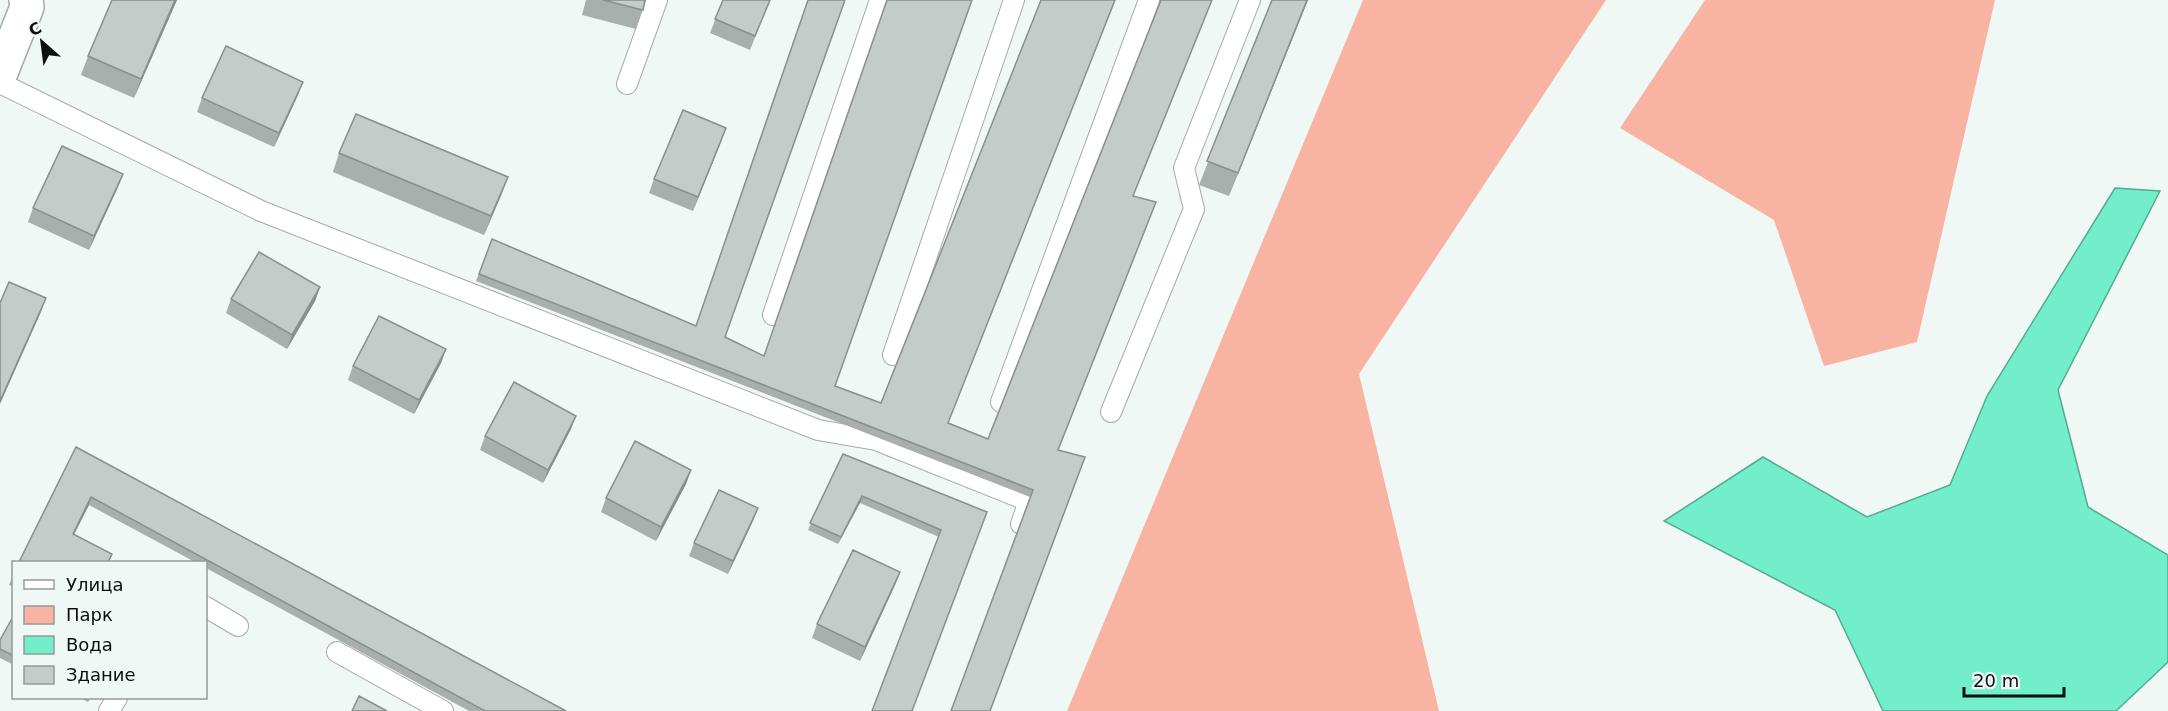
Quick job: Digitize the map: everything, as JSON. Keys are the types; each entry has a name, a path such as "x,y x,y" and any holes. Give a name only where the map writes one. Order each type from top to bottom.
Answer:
{"street":[{"path":"0,75 27,7 26,0"}],"lane":[{"path":"627,84 657,0"},
{"path":"773,315 880,0"},
{"path":"893,355 1014,0"},
{"path":"1001,402 1149,0"},
{"path":"1111,411 1194,209 1184,168 1250,0"},
{"path":"0,83 261,211 818,430 876,440 1029,501 1013,545"},
{"path":"207,608 238,626"},
{"path":"337,652 443,711"}],"green space":[{"path":"1363,0 1606,0 1359,374 1439,711 1067,711"},
{"path":"1705,0 1995,0 1917,342 1824,366 1774,220 1620,128"}],"water":[{"path":"2115,188 2160,191 2058,390 2088,507 2168,555 2168,662 2116,711 1883,711 1835,610 1664,521 1763,457 1867,517 1950,485 1987,396"}],"building":[{"path":"112,0 175,0 141,79 88,56"},
{"path":"603,0 645,0 643,10"},
{"path":"723,0 770,0 755,36 715,19"},
{"path":"808,0 845,0 725,337 764,356 887,0 972,0 835,386 881,403 1041,0 1115,0 948,423 988,439 1161,0 1212,0 1133,196 1156,202 1058,450 1085,457 990,711 951,711 1033,490 479,274 492,239 696,326"},
{"path":"1272,0 1307,0 1238,173 1207,161"},
{"path":"226,46 303,82 279,133 202,98"},
{"path":"683,110 726,128 698,197 654,179"},
{"path":"356,114 508,177 491,216 339,153"},
{"path":"62,146 123,174 94,236 33,208"},
{"path":"259,252 320,287 292,335 231,299"},
{"path":"9,282 46,298 0,401 0,303"},
{"path":"379,316 446,349 419,400 353,366"},
{"path":"514,382 576,416 548,470 485,436"},
{"path":"635,441 691,470 661,527 606,498"},
{"path":"76,447 566,711 485,711 91,497 73,534 112,554 108,561 19,561"},
{"path":"843,454 987,512 912,711 872,711 941,530 862,496 841,537 810,523"},
{"path":"719,490 758,508 733,561 694,543"},
{"path":"853,550 900,572 865,647 817,624"},
{"path":"12,619 12,655 0,649 0,640"},
{"path":"359,696 387,711 352,711"}]}
